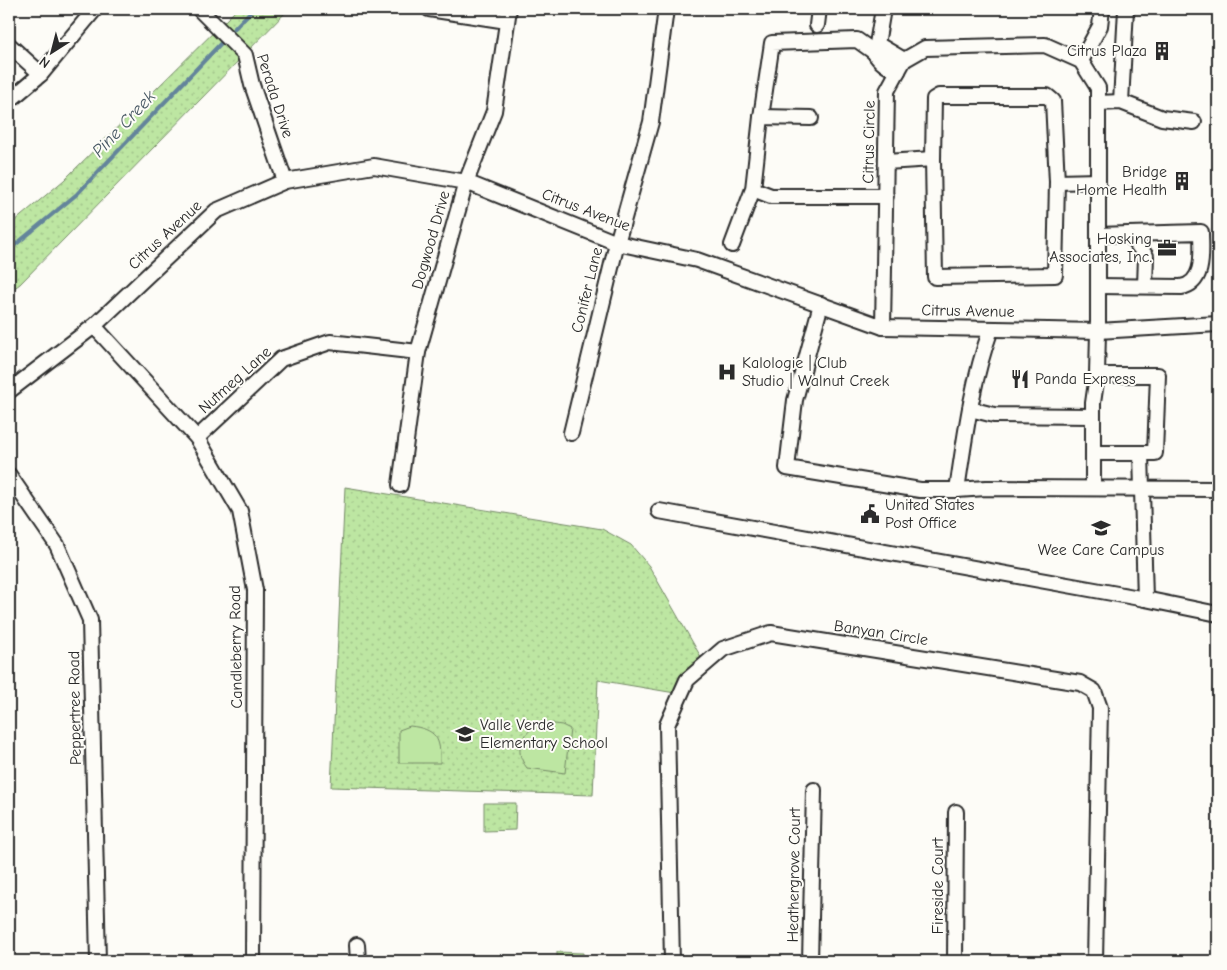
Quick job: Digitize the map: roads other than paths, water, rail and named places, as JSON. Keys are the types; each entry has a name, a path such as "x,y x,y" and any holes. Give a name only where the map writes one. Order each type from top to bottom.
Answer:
{"street":[{"path":"9,101 41,74 95,9"},
{"name":"Perada Drive","path":"199,9 245,55 252,85 285,181"},
{"path":"429,9 508,15"},
{"name":"Conifer Lane","path":"571,433 617,243 651,122 666,9"},
{"path":"817,25 819,9"},
{"path":"883,9 877,44 901,65"},
{"path":"1081,61 1100,26 1102,9"},
{"path":"1121,102 1126,9"},
{"name":"Dogwood Drive","path":"400,485 418,352 466,182 494,111 508,15"},
{"path":"732,245 753,189 772,43 857,40 874,52 883,51 901,65"},
{"path":"901,65 925,48 1045,45 1081,61 1098,88 1098,331 1097,375 1093,403 1094,488"},
{"path":"9,46 41,74"},
{"name":"Citrus Circle","path":"884,327 887,91 901,65"},
{"path":"939,96 1047,96 1053,101 1056,182 1055,275 935,277 934,99 939,96"},
{"path":"1098,103 1121,102 1162,118 1194,122"},
{"path":"761,117 811,118"},
{"path":"886,162 933,159"},
{"name":"Citrus Avenue","path":"9,391 94,326 216,211 285,181 374,166 466,182 617,243 697,260 884,327 1098,331 1218,324"},
{"path":"1056,182 1098,181"},
{"path":"753,189 771,196 886,196"},
{"path":"1098,236 1201,232 1200,268 1193,282 1187,286 1098,286"},
{"path":"1129,234 1146,256 1145,286"},
{"path":"821,304 795,400 787,468 920,490 986,488 1218,489"},
{"name":"Candleberry Road","path":"94,326 196,438 240,511 255,590 253,961"},
{"path":"958,490 966,428 981,356 991,329"},
{"name":"Nutmeg Lane","path":"196,438 281,359 330,342 418,352"},
{"path":"1093,453 1155,453 1158,375 1097,375"},
{"path":"970,409 994,416 1093,416"},
{"path":"1141,453 1145,599"},
{"name":"Peppertree Road","path":"9,475 57,546 90,620 98,961"},
{"path":"659,511 1145,599 1218,614"},
{"name":"Banyan Circle","path":"672,961 668,725 687,680 723,649 772,633 1080,683 1094,690 1100,708 1095,961"},
{"name":"Heathergrove Court","path":"810,961 814,790"},
{"name":"Fireside Court","path":"956,812 956,961"},
{"path":"357,945 358,961"}],"waterway":[{"name":"Pine Creek","path":"229,34 253,9"},
{"name":"Pine Creek","path":"9,250 77,194 224,40"}],"place":[{"name":"Citrus Plaza","path":"1162,51"},
{"name":"Bridge Home Health","path":"1182,181"},
{"name":"Hosking Associates, Inc.","path":"1167,248"},
{"name":"Kalologie | Club Studio | Walnut Creek","path":"727,372"},
{"name":"Panda Express","path":"1020,379"},
{"name":"United States Post Office","path":"870,514"},
{"name":"Wee Care Campus","path":"1101,528"},
{"name":"Valle Verde Elementary School","path":"465,734"}]}
